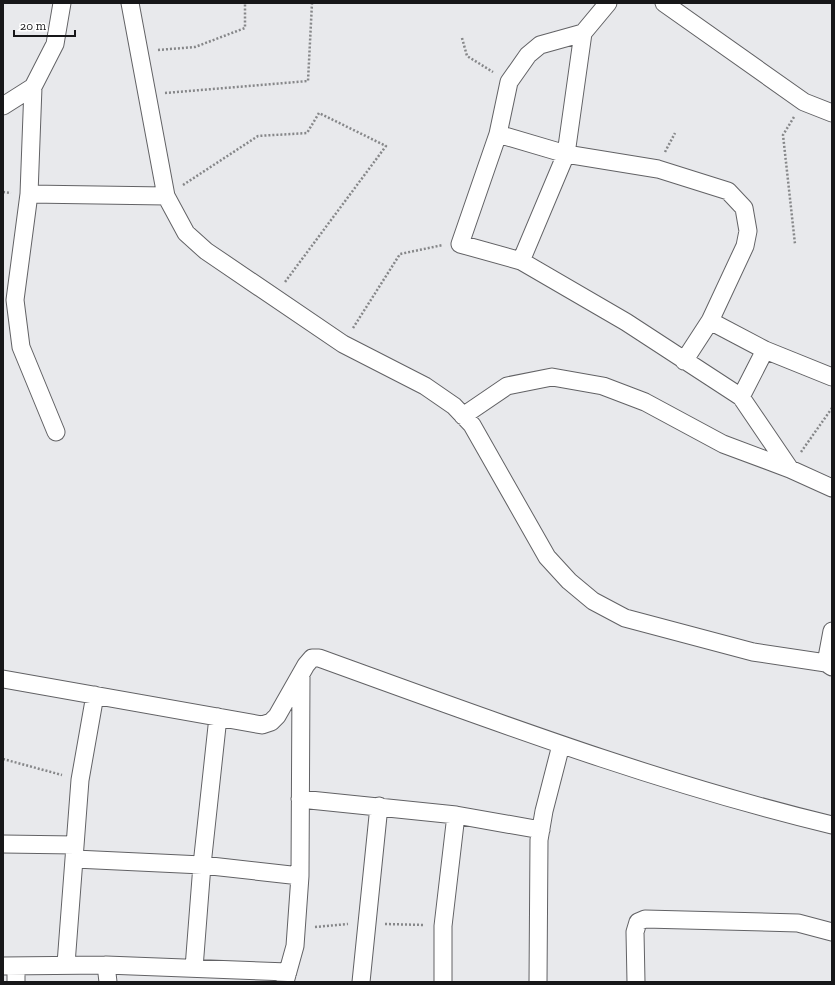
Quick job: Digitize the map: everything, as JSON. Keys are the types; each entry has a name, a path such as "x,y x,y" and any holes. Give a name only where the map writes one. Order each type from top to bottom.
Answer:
{"street":[{"path":"56,432 21,347 15,300 29,194 32,87 55,44 62,3"},
{"path":"130,3 166,196 186,233 206,251 343,344 425,386 454,406 472,425 547,557 569,582 593,601 625,618 753,652 829,665 832,630"},
{"path":"608,3 583,32 540,45 528,55 509,82 498,134 460,244 521,261 626,322 741,397 790,469"},
{"path":"664,3 804,102 832,113"},
{"path":"521,261 566,154 583,32"},
{"path":"3,106 32,87"},
{"path":"498,134 566,154 658,169 728,192 735,197 744,208 748,231 745,246 710,321 684,361"},
{"path":"29,194 166,196"},
{"path":"710,321 765,350 832,377"},
{"path":"741,397 765,350"},
{"path":"463,416 507,386 552,377 603,386 645,402 723,444 790,469 832,488"},
{"path":"3,679 262,726 271,722 286,703 300,673 312,658 319,658 561,745 687,786 832,825"},
{"path":"12,971 66,964 194,968 286,977 295,946 300,876 300,673"},
{"path":"66,964 80,780 95,695"},
{"path":"194,968 202,864 218,717"},
{"path":"538,982 537,947 539,840 561,745"},
{"path":"300,799 456,815 541,830"},
{"path":"361,982 379,806"},
{"path":"443,982 443,926 456,815"},
{"path":"3,844 202,864 300,876"},
{"path":"636,982 635,932 638,922 645,919 798,923 832,932"},
{"path":"106,965 108,982"}],"path":[{"path":"138,52 195,47 245,28 244,3"},
{"path":"146,95 308,81 312,3"},
{"path":"462,38 467,56 509,82"},
{"path":"795,244 783,135 804,102"},
{"path":"166,196 258,136 308,133 319,113 386,146 274,297"},
{"path":"343,344 400,254 438,245 460,244"},
{"path":"790,469 832,408"},
{"path":"3,759 80,780"},
{"path":"297,928 367,923 443,926"}]}
